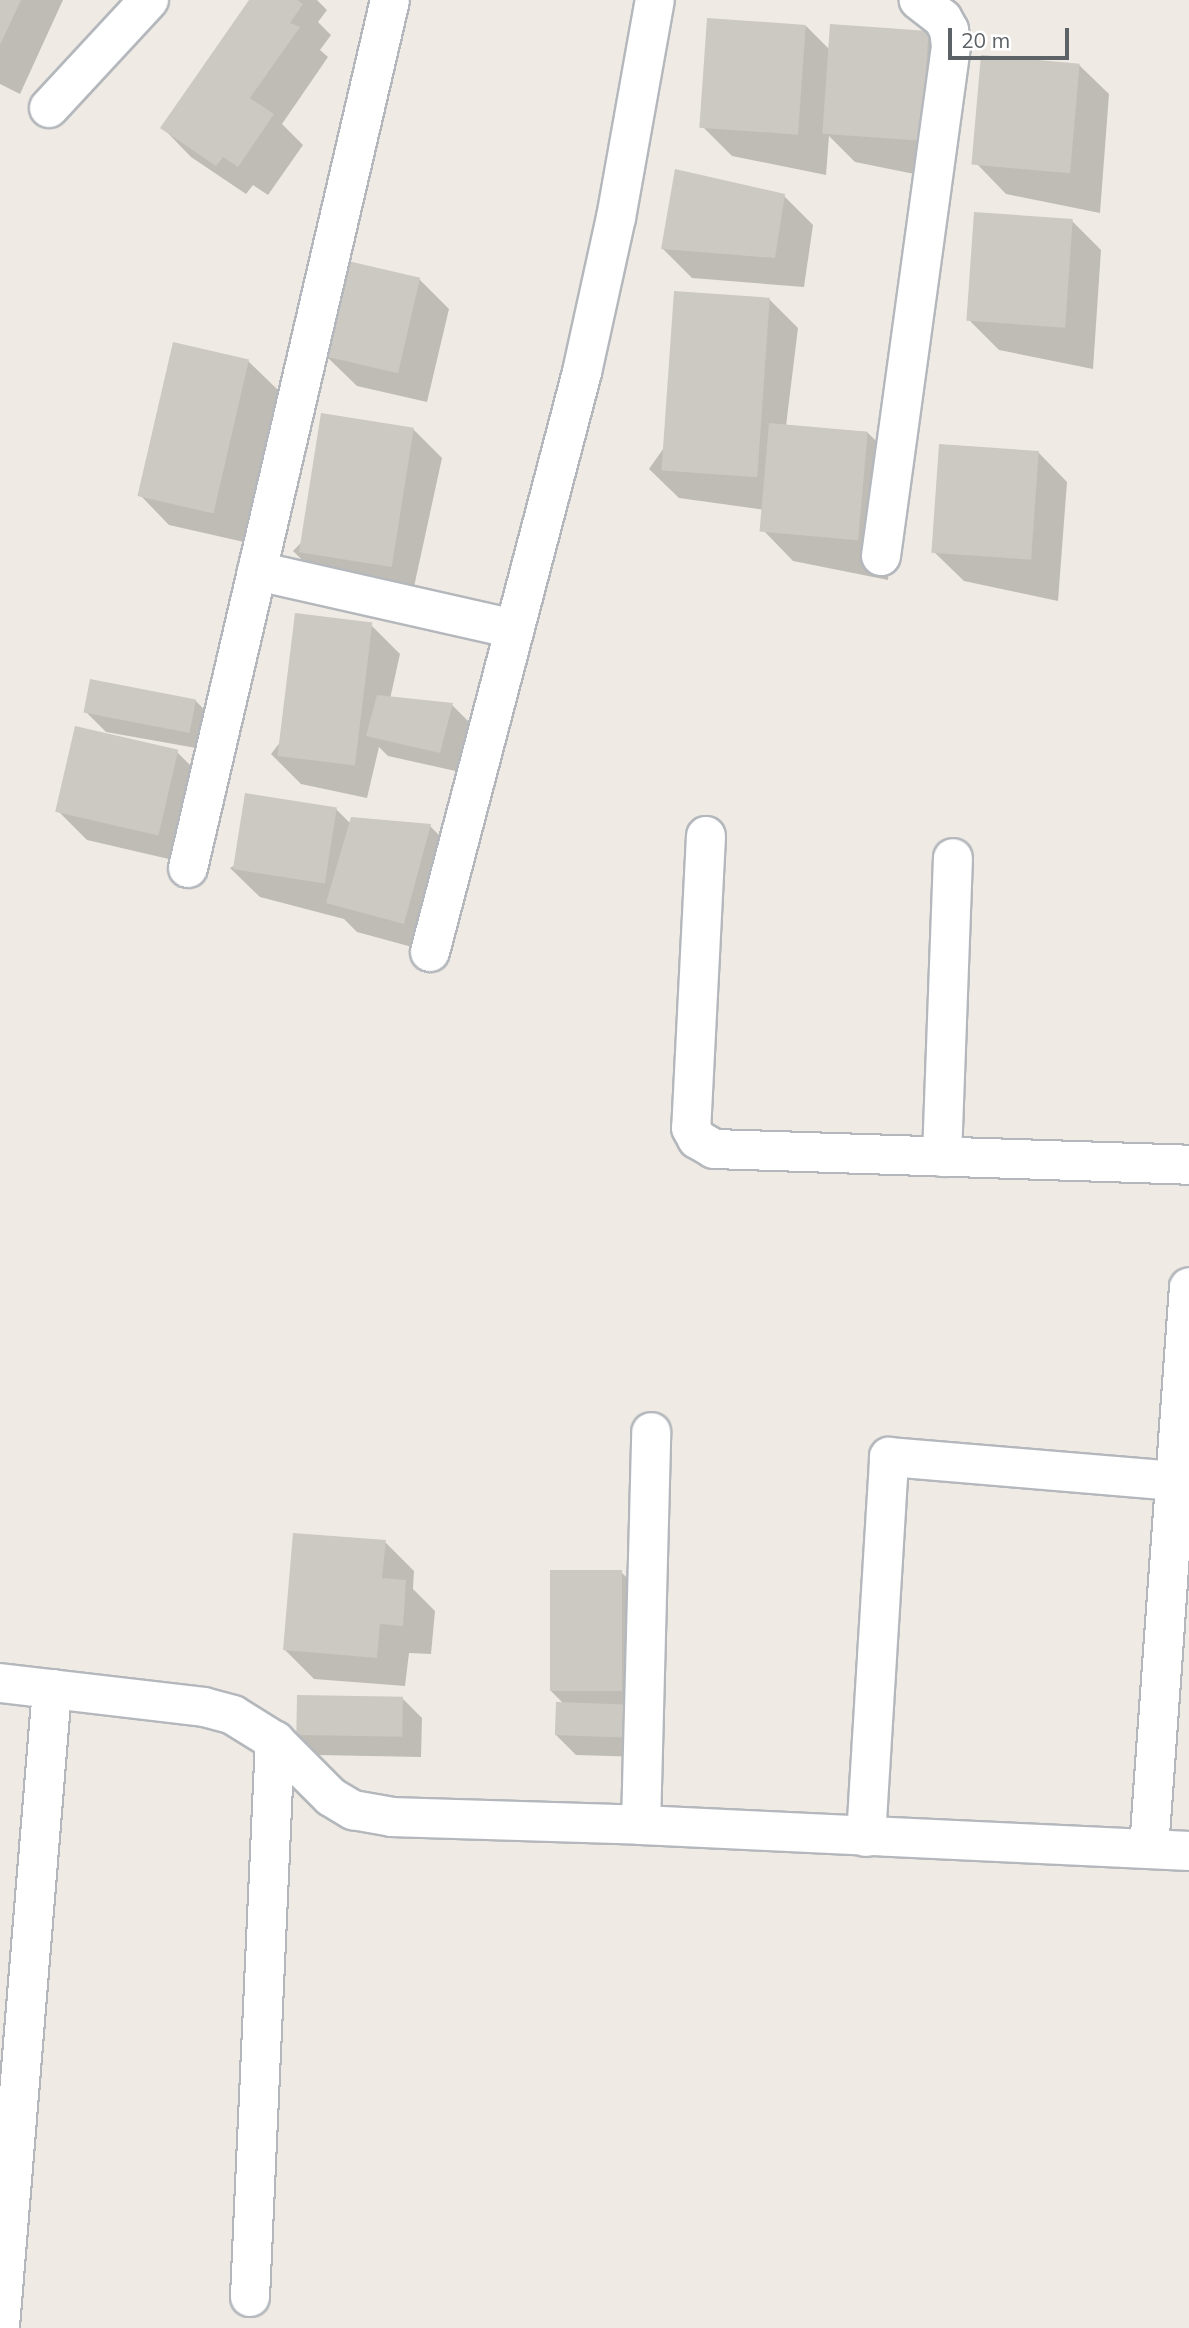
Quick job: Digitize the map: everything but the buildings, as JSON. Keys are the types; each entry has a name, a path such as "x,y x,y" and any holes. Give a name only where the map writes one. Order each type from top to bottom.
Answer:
{"street":[{"path":"49,108 149,0"},
{"path":"188,868 390,0"},
{"path":"430,952 582,372 616,218 655,0"},
{"path":"881,556 951,46 949,30 943,19 919,0"},
{"path":"257,571 515,629"},
{"path":"706,836 691,1128 696,1139 714,1149 1189,1165"},
{"path":"942,1157 953,858"},
{"path":"1149,1849 1189,1287"},
{"path":"641,1825 650,1432"},
{"path":"866,1837 889,1457 1177,1481"},
{"path":"0,1683 204,1707 233,1714 275,1741 331,1797 353,1810 391,1817 641,1825 1189,1851"},
{"path":"0,2326 52,1689"},
{"path":"250,2297 275,1741"}]}
